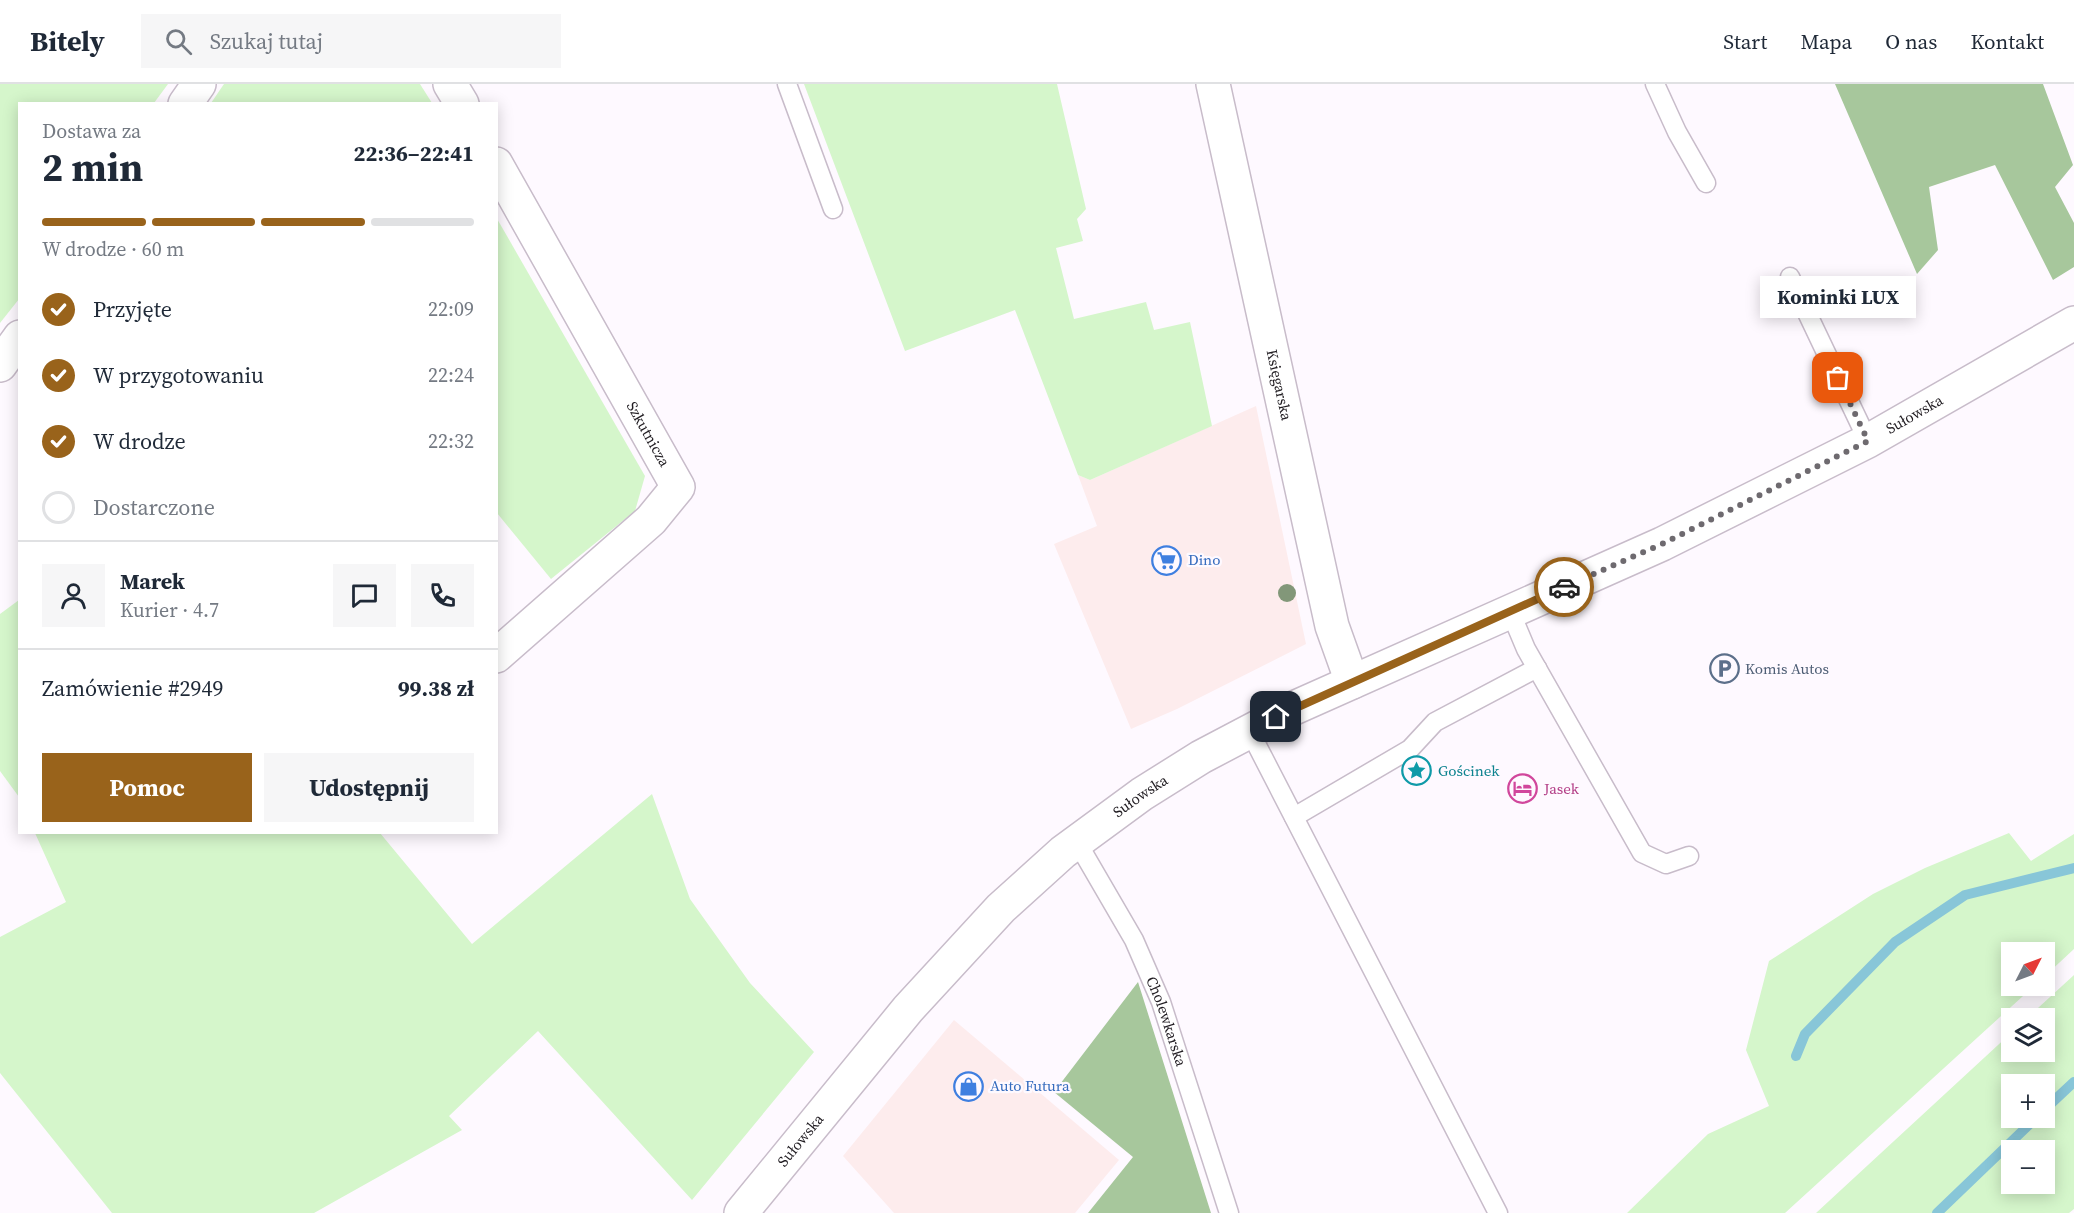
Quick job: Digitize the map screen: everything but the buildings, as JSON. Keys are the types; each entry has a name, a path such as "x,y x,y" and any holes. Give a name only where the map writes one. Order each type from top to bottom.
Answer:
{"main road":[{"path":"186,102 199,84"},
{"path":"450,84 461,102"},
{"name":"Księgarska","path":"1213,84 1332,626 1352,682"},
{"name":"Szkutnicza","path":"498,168 678,487 651,520 498,654"},
{"name":"Sułowska","path":"741,1213 908,1009 1001,908 1077,842 1142,794 1249,730 1662,544 1868,441 2074,323"},
{"path":"0,365 18,340"}],"lane":[{"path":"787,84 833,209"},
{"path":"1654,84 1677,132 1707,183"},
{"path":"1790,277 1868,441"},
{"path":"1510,611 1537,668 1642,853 1666,864 1689,856"},
{"path":"1294,817 1410,750 1435,722 1537,668"},
{"path":"1249,730 1498,1213"},
{"name":"Cholewkarska","path":"1077,842 1134,940 1161,1002 1229,1213"}],"shaded area":[{"path":"1256,406 1306,644 1177,709 1131,729 1054,544 1097,526 1078,475 1090,480"},
{"path":"954,1020 1119,1160 1075,1213 894,1213 843,1156"}],"green space":[{"path":"0,84 168,84 155,102 18,102 18,300 0,323"},
{"path":"224,84 420,84 431,102 212,102"},
{"path":"804,84 1057,84 1086,209 1077,219 1083,241 1056,248 1074,319 1146,302 1154,330 1190,322 1212,426 1090,480 1078,475 1015,310 905,351"},
{"path":"1835,84 2043,84 2073,165 2055,187 2074,223 2074,267 2053,280 1995,165 1929,187 1938,250 1917,274"},
{"path":"498,220 645,476 635,511 551,579 498,514"},
{"path":"18,601 18,796 0,771 0,614"},
{"path":"652,794 690,899 750,983 814,1052 692,1200 538,1031 449,1116 462,1130 314,1213 112,1213 0,1073 0,937 66,902 35,834 381,834 472,944"},
{"path":"2009,833 2031,861 2074,834 2074,949 2055,967 2055,942 2001,942 2001,996 2023,996 2010,1008 2001,1008 2001,1016 1785,1213 1627,1213 1708,1134 1769,1106 1746,1050 1769,961 1873,894 1925,868"},
{"path":"2074,975 2074,1209 2069,1213 1816,1213 2001,1042 2001,1062 2055,1062 2055,1008 2038,1008 2051,996 2055,996 2055,992"},
{"path":"1138,982 1211,1213 1088,1213 1133,1157 1054,1092"}],"waterway":[{"path":"1796,1056 1805,1034 1895,942 1965,895 2074,868"},
{"path":"2055,1100 2074,1082"},
{"path":"1937,1213 2026,1128"}],"way so far":[{"path":"1564,587 1662,544 1868,441 1838,378"}],"place":[{"name":"Kominki LUX","path":"1838,378"},
{"name":"Dino","path":"1167,560"},
{"name":"Komis Autos","path":"1724,669"},
{"name":"Gościnek","path":"1417,771"},
{"name":"Jasek","path":"1523,789"},
{"name":"Auto Futura","path":"969,1086"}],"route":[{"path":"1276,717 1564,587"}]}
